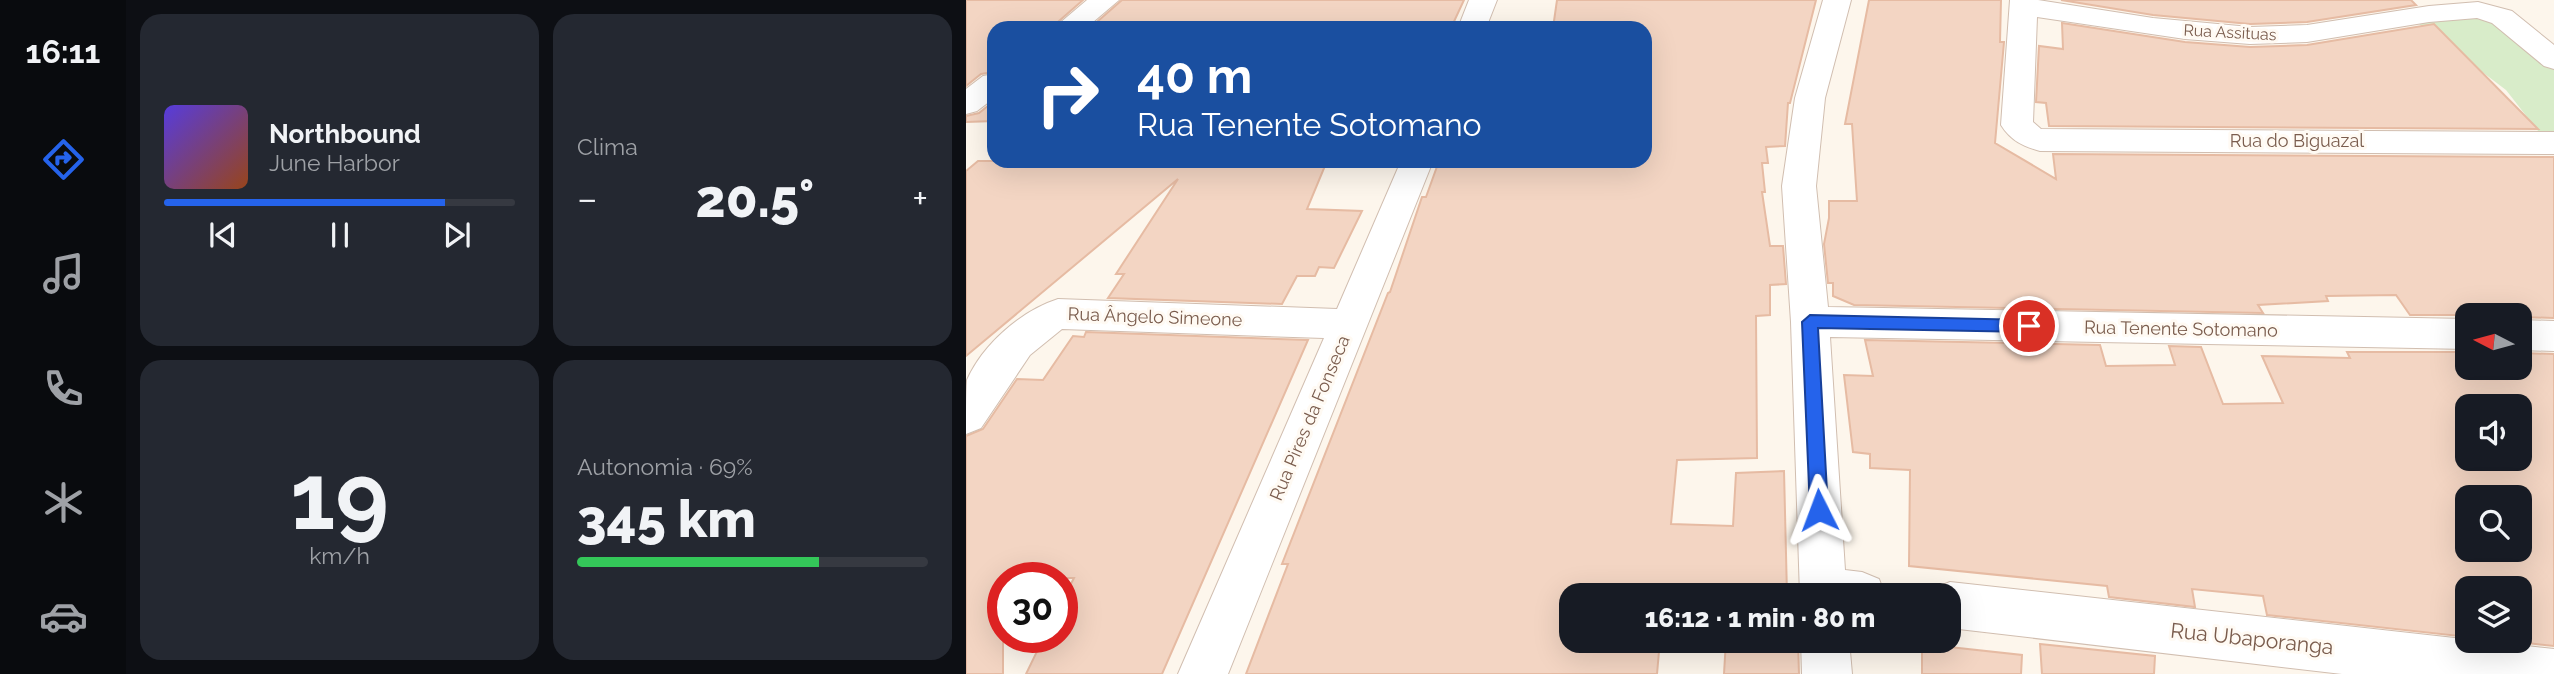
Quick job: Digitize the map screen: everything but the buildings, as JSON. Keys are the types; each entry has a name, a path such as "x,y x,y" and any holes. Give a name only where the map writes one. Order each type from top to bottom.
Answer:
{"street":[{"path":"1077,21 1105,0"},
{"path":"1475,21 1483,0"},
{"path":"1835,583 1799,186 1810,98 1837,0"},
{"name":"Rua Assituas","path":"2024,4 2181,30 2240,35 2286,35 2478,10 2502,17 2554,60"},
{"name":"Rua do Biguazal","path":"2024,4 2015,113 2017,125 2030,137 2040,140 2554,143"},
{"path":"966,104 987,88"},
{"name":"Rua Pires da Fonseca","path":"1203,674 1414,168"},
{"name":"Rua Ângelo Simeone","path":"966,416 1004,359 1026,333 1042,320 1058,314 1349,324"},
{"name":"Rua Tenente Sotomano","path":"1810,322 2455,334"},
{"path":"2532,335 2554,336"},
{"name":"Rua Ubaporanga","path":"1961,606 2554,674"},
{"path":"1826,653 1827,674"}],"green space":[{"path":"2513,11 2554,49 2554,136 2542,136 2506,90 2415,21"}],"route":[{"path":"1819,510 1810,322 2029,326"}]}
